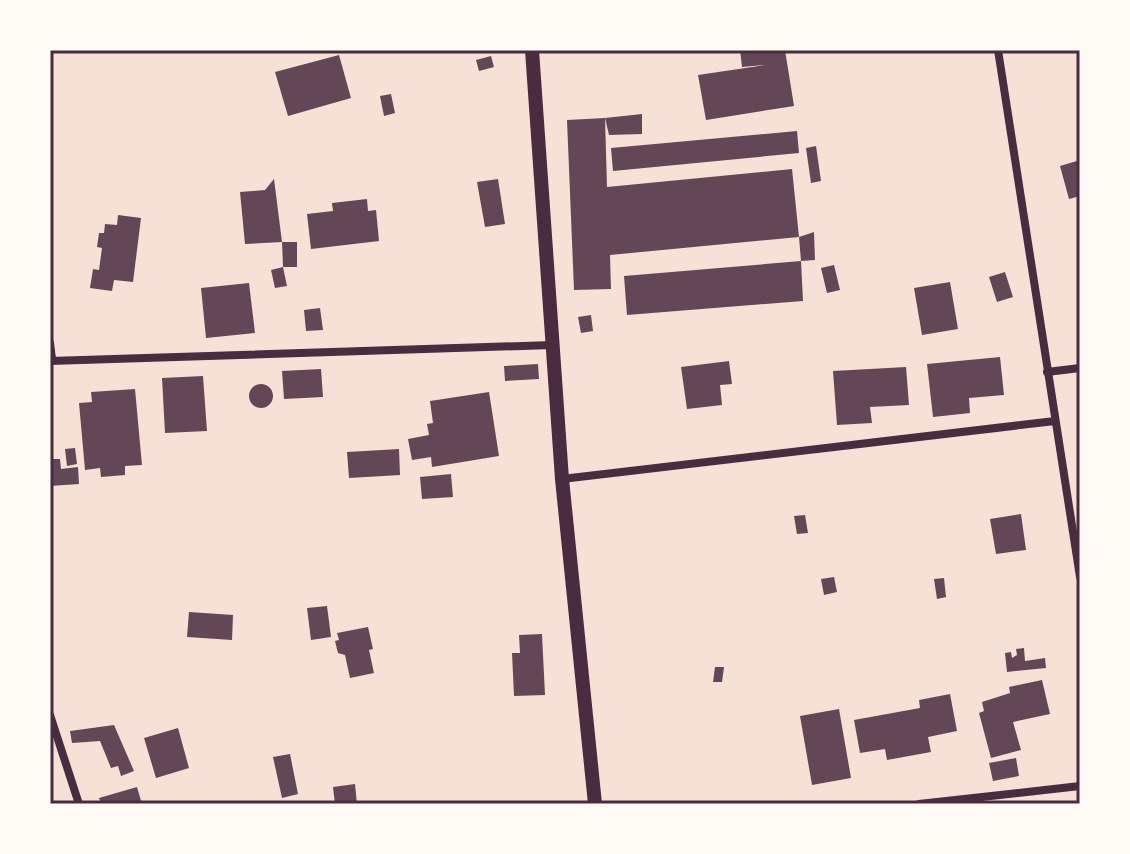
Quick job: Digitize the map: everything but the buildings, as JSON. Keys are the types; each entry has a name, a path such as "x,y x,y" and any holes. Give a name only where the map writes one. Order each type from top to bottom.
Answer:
{"main road":[{"path":"532,50 562,479 595,804"}],"street":[{"path":"998,50 1080,577"},
{"path":"50,343 51,360 552,345"},
{"path":"1047,372 1080,368"},
{"path":"562,479 1055,421"},
{"path":"50,715 79,804"},
{"path":"919,804 1080,786"}]}
